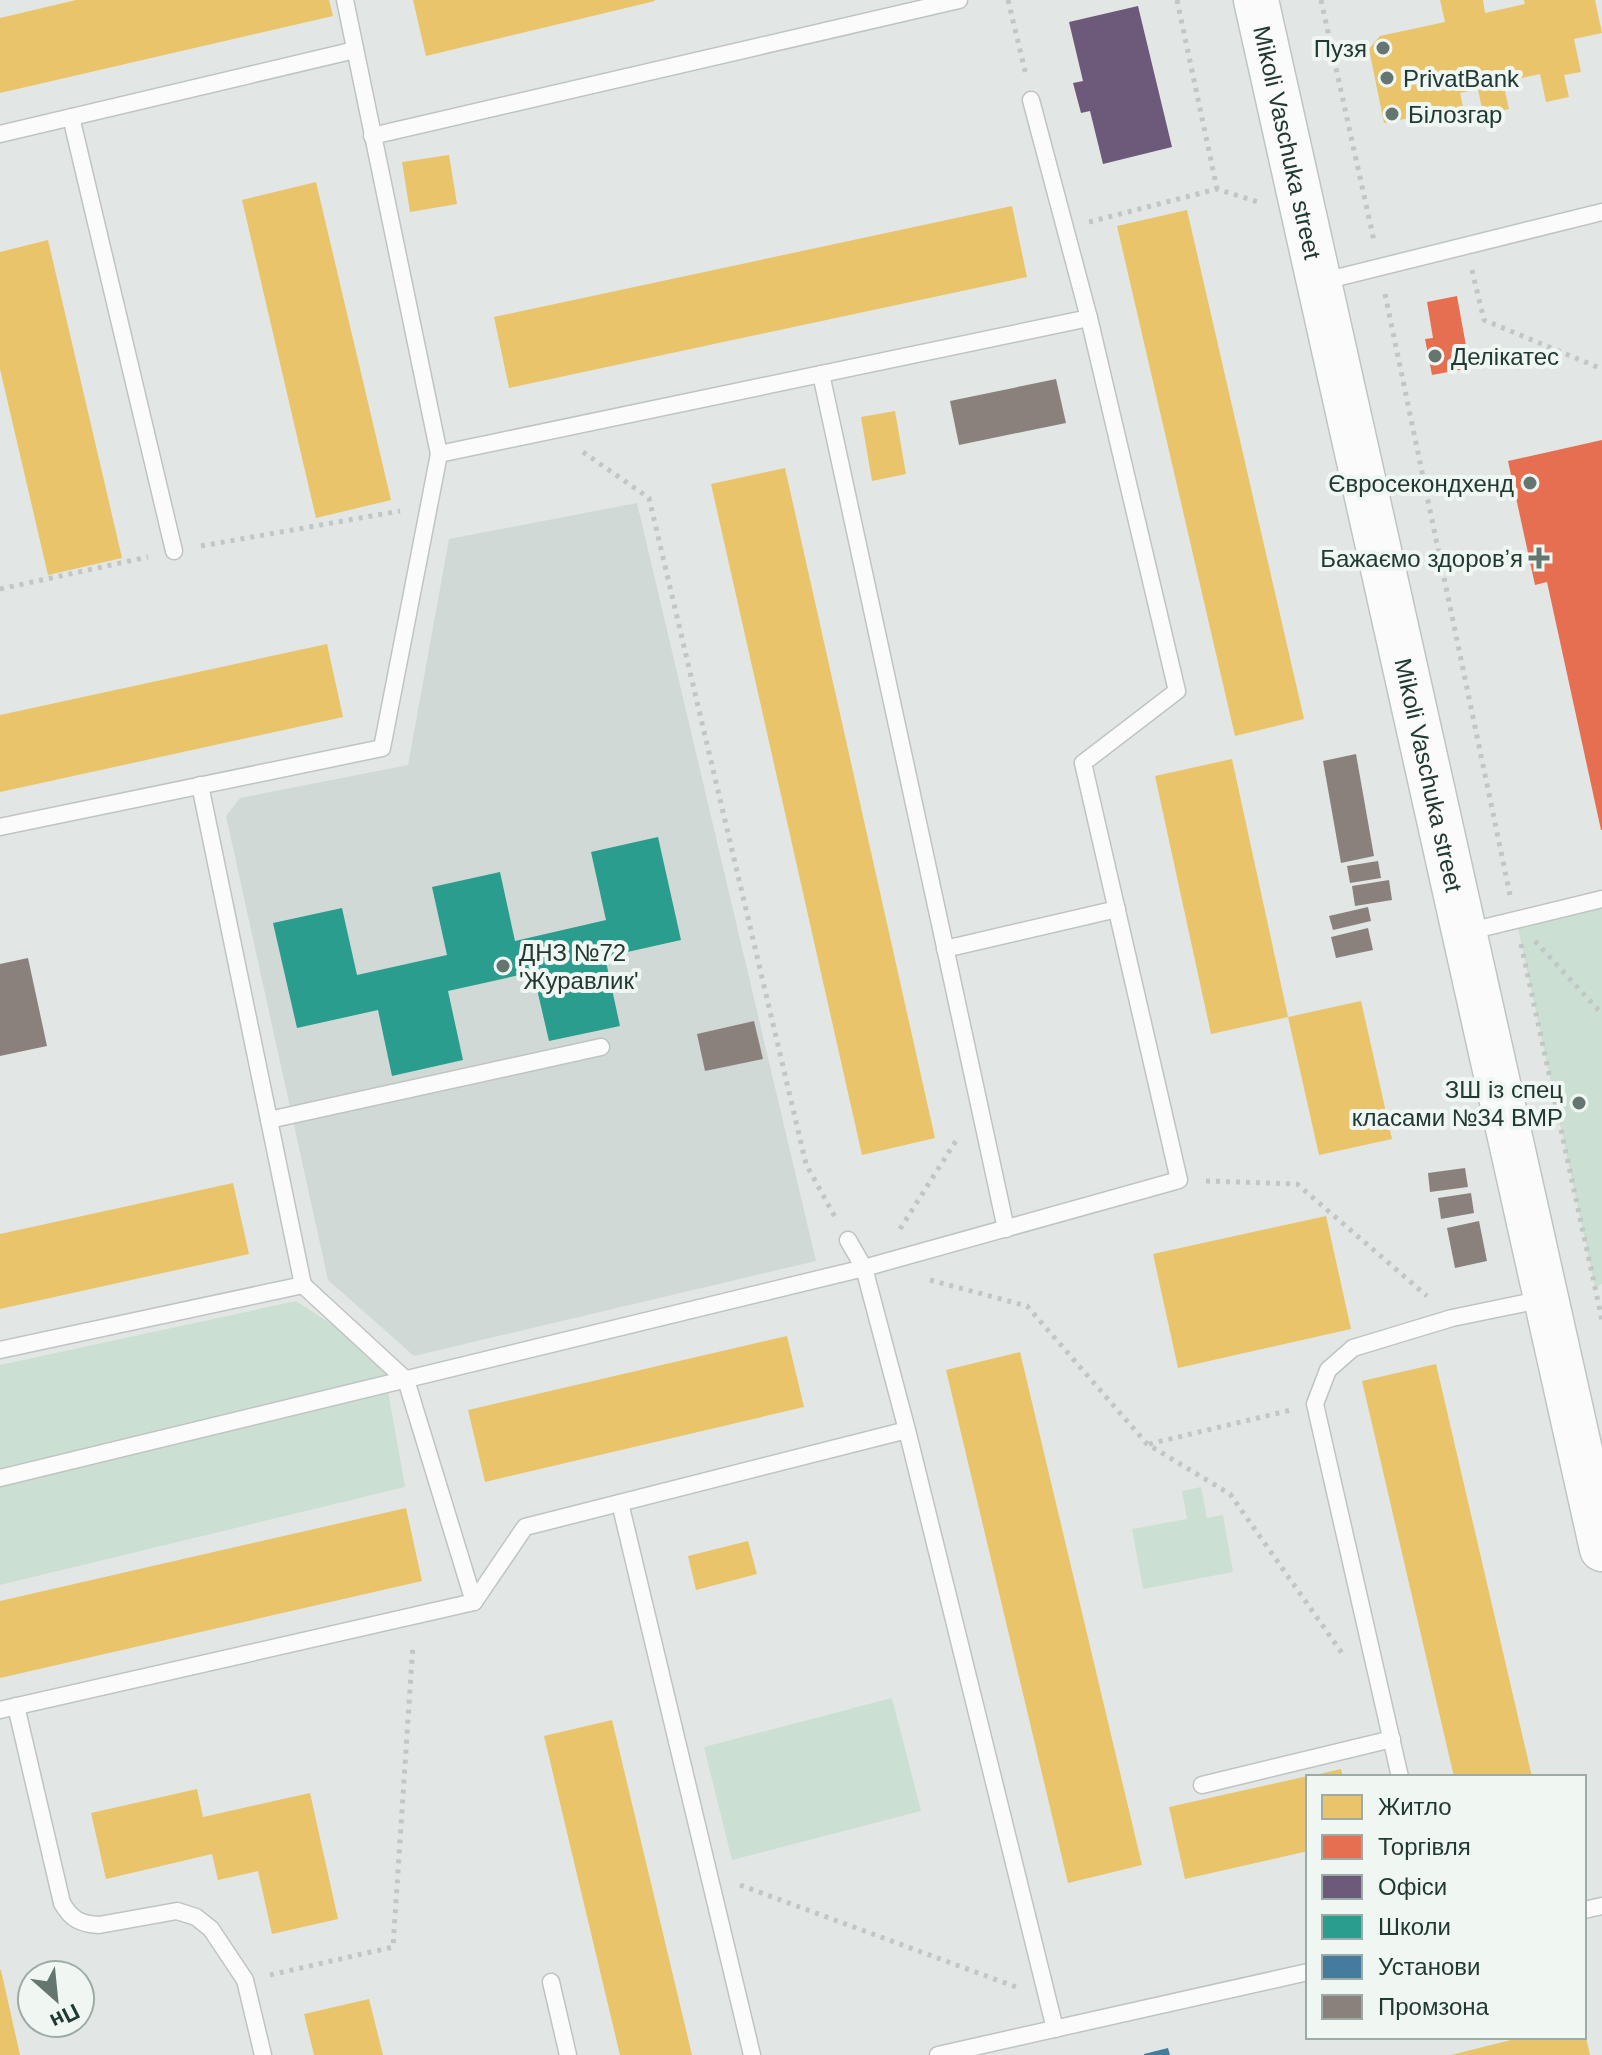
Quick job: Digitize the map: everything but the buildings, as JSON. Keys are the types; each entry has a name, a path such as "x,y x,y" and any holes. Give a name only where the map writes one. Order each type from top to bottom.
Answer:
{"street":[{"name":"Mikoli Vaschuka street","path":"1256,0 1602,1549"}],"lane":[{"path":"0,827 382,748 439,454 345,0"},
{"path":"372,136 959,0"},
{"path":"0,134 355,50"},
{"path":"0,1478 870,1267 1179,1180 1083,763 1177,691 1089,318 1031,100"},
{"path":"71,117 174,551"},
{"path":"1319,282 1602,212"},
{"path":"439,454 1089,318"},
{"path":"821,374 1006,1229"},
{"path":"200,785 303,1285 406,1380 474,1602"},
{"path":"1464,932 1602,899"},
{"path":"945,949 1117,909"},
{"path":"269,1120 601,1047"},
{"path":"848,1240 870,1267 907,1430 1055,2029"},
{"path":"0,1350 303,1285"},
{"path":"1400,1775 1315,1404 1328,1370 1353,1348 1452,1318 1546,1298"},
{"path":"263,2055 245,1980 211,1929 188,1913 177,1911 99,1925 75,1920 67,1912 8,1708 474,1602 525,1527 907,1430"},
{"path":"620,1503 752,2055"},
{"path":"1202,1785 1392,1739"},
{"path":"938,2055 1306,1972"},
{"path":"551,1982 568,2055"}],"path":[{"path":"1008,0 1031,100"},
{"path":"1177,0 1217,189"},
{"path":"1321,0 1602,1320"},
{"path":"1065,228 1217,189 1262,203"},
{"path":"1467,245 1484,320 1602,369"},
{"path":"553,430 649,498 806,1164 848,1240"},
{"path":"0,589 174,551 429,506"},
{"path":"1516,919 1602,1014"},
{"path":"979,1105 870,1267 1027,1306 1147,1444 1230,1494 1349,1662"},
{"path":"1179,1180 1297,1184 1452,1318"},
{"path":"1147,1444 1315,1404"},
{"path":"245,1980 393,1947 415,1615"},
{"path":"708,1873 1047,1999"}],"shaded area":[{"name":"ДНЗ №72 'Журавлик'","path":"637,503 816,1261 414,1356 328,1280 226,816 240,798 408,765 449,539"}],"green space":[{"name":"ЗШ із спец класами №34 ВМР","path":"1602,899 1602,1284 1595,1287 1516,919"},
{"path":"296,1301 382,1357 405,1487 0,1585 0,1365"},
{"path":"1201,1487 1207,1518 1223,1515 1233,1572 1143,1589 1132,1529 1187,1519 1182,1491"},
{"path":"892,1698 921,1811 732,1860 704,1747"}],"place":[{"name":"Пузя","path":"1383,48"},
{"name":"PrivatBank","path":"1387,78"},
{"name":"Білозгар","path":"1392,114"},
{"name":"Делікатес","path":"1435,356"},
{"name":"Євросекондхенд","path":"1530,483"},
{"name":"Бажаємо здоровʼя","path":"1539,558"},
{"name":"ДНЗ №72 'Журавлик'","path":"503,966"},
{"name":"ЗШ із спец класами №34 ВМР","path":"1579,1103"}]}
